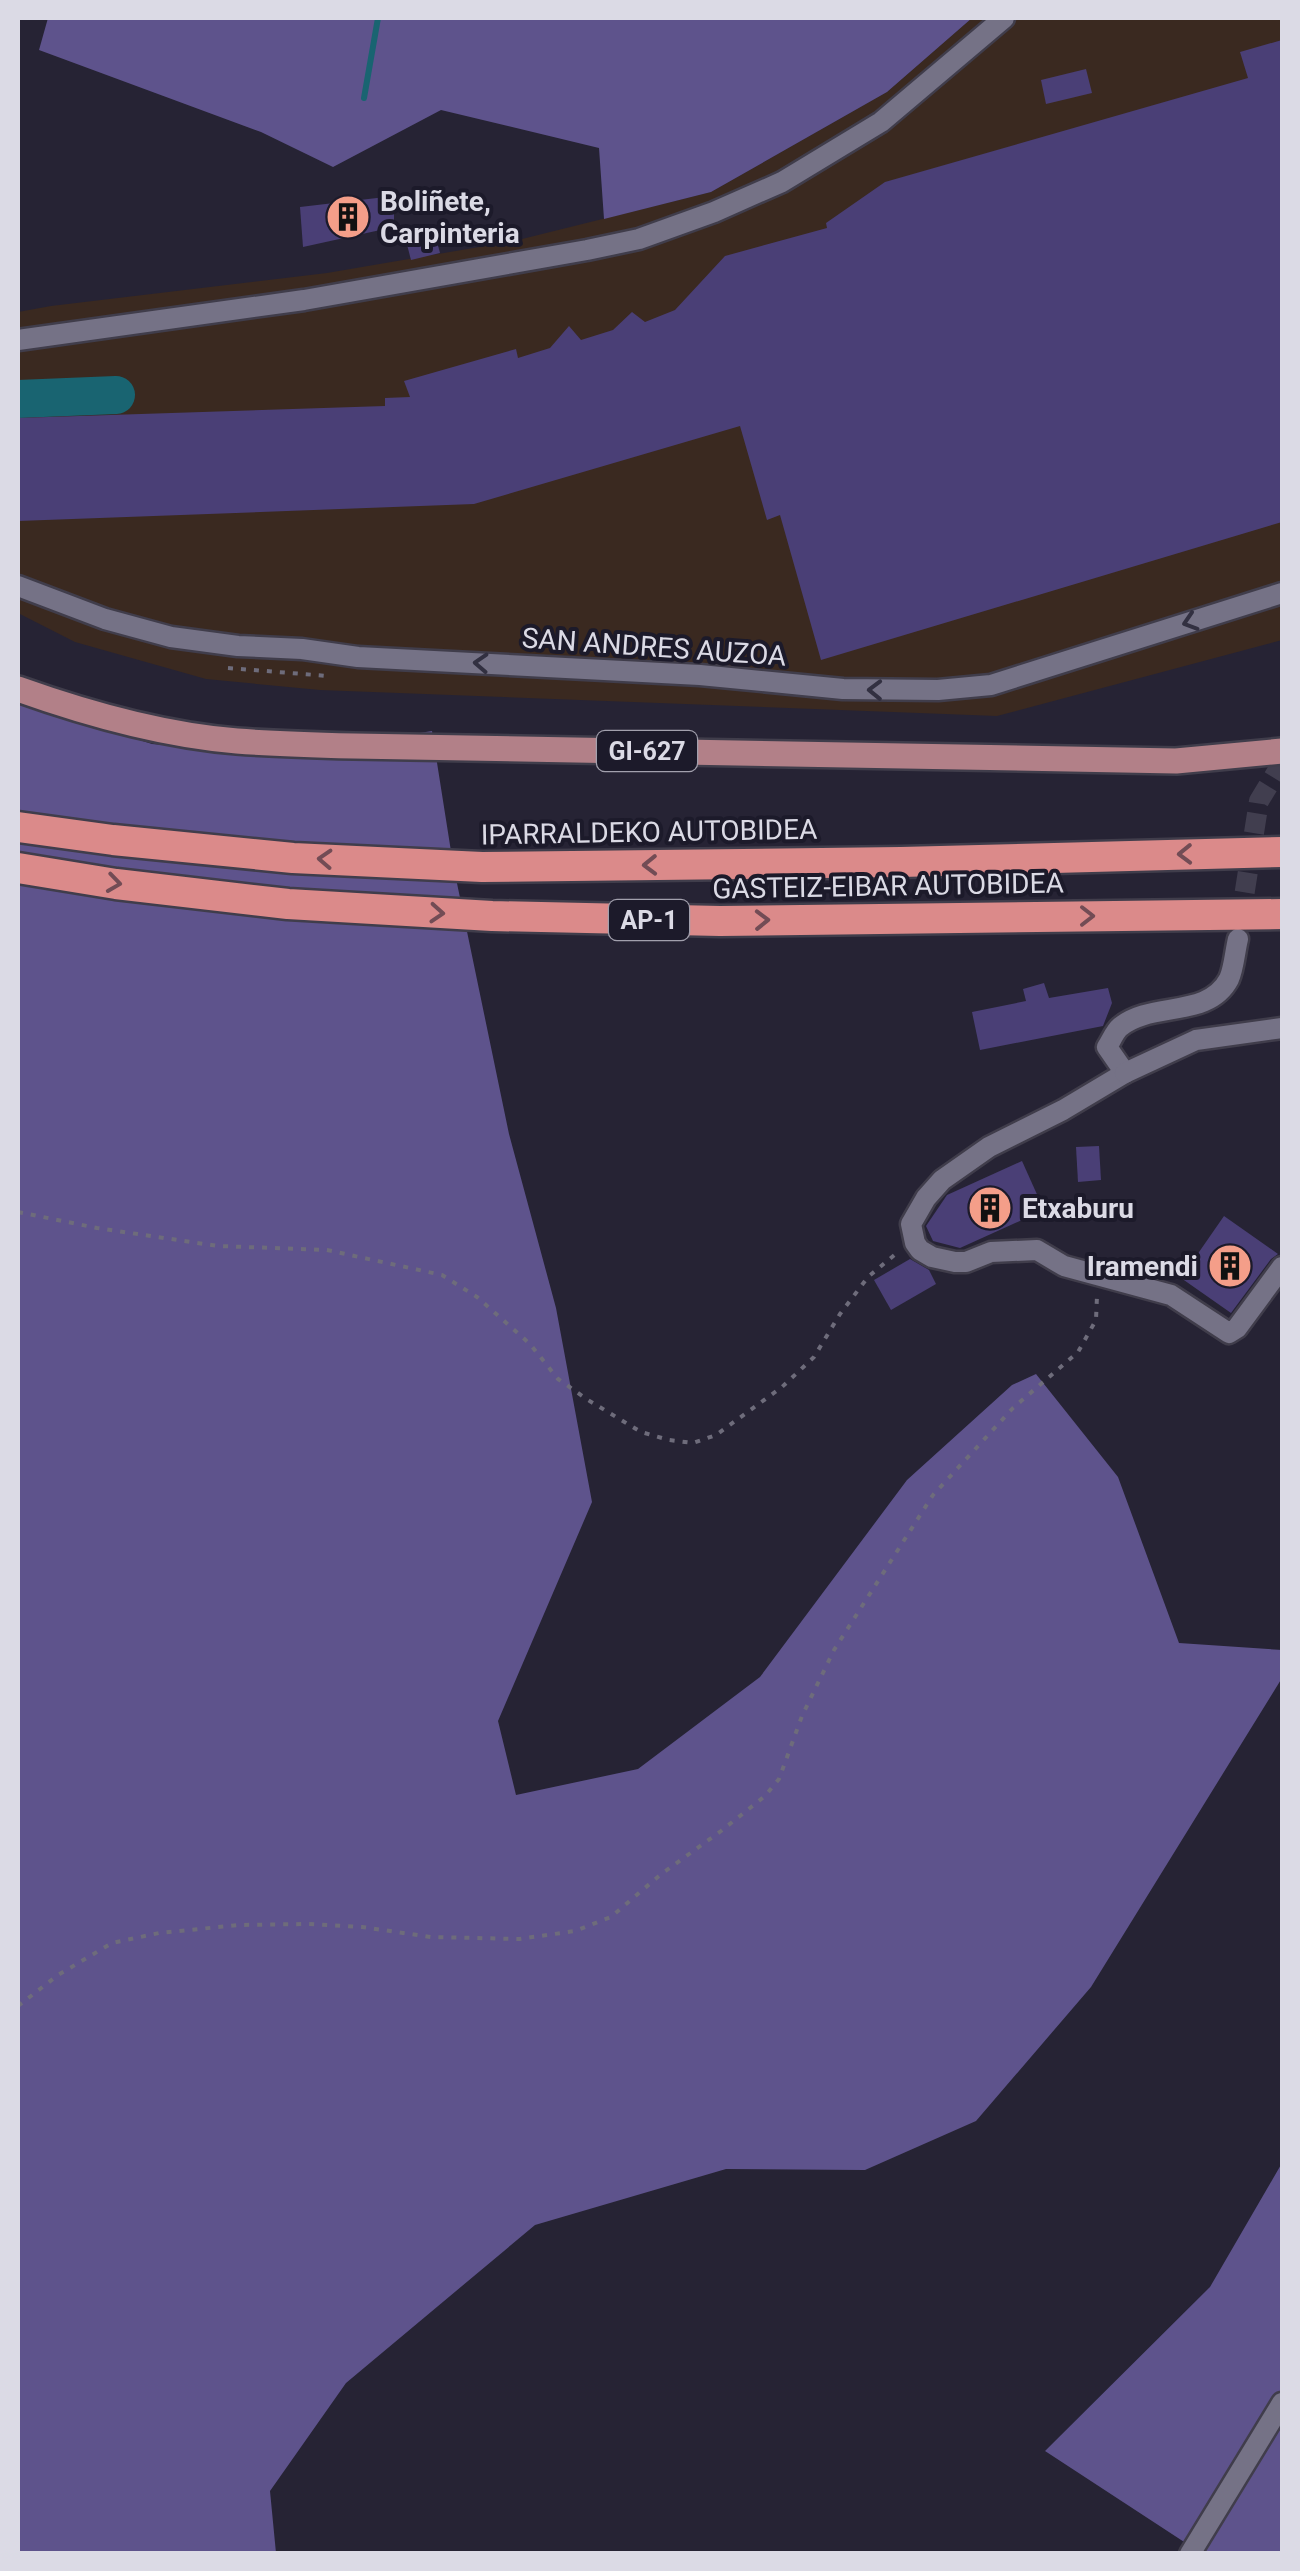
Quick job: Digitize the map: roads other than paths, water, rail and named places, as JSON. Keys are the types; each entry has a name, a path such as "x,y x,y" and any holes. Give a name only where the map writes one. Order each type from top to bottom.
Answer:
{"highway":[{"name":"IPARRALDEKO AUTOBIDEA","path":"18,827 293,858 482,867 1282,852"},
{"name":"GASTEIZ-EIBAR AUTOBIDEA","path":"18,868 288,904 492,916 720,921 1282,914"}],"main road":[{"name":"GI-627","path":"18,689 117,720 220,739 274,743 1176,761 1282,751"}],"street":[{"path":"18,340 304,300 639,238 714,212 782,182 881,122 1004,18"},
{"name":"SAN ANDRES AUZOA","path":"18,586 171,637 238,646 302,649 358,658 682,674 843,689 938,690 991,685 1282,593"},
{"path":"1125,1073 1107,1047 1119,1027 1142,1016 1212,998 1229,978 1238,939"},
{"path":"1282,1028 1196,1040 1125,1073 990,1147 942,1180 926,1198 912,1224 915,1243 932,1257 966,1262 991,1252 1037,1250 1064,1266 1171,1295 1228,1332 1238,1328 1282,1267"},
{"path":"1190,2554 1282,2403"}],"waterway":[{"path":"364,98 378,18"},
{"path":"18,399 116,395"}],"tunnel":[{"path":"1240,922 1259,801 1282,763"}],"place":[{"name":"Boliñete, Carpinteria","path":"348,217"},
{"name":"Etxaburu","path":"990,1208"},
{"name":"Iramendi","path":"1230,1266"}]}
